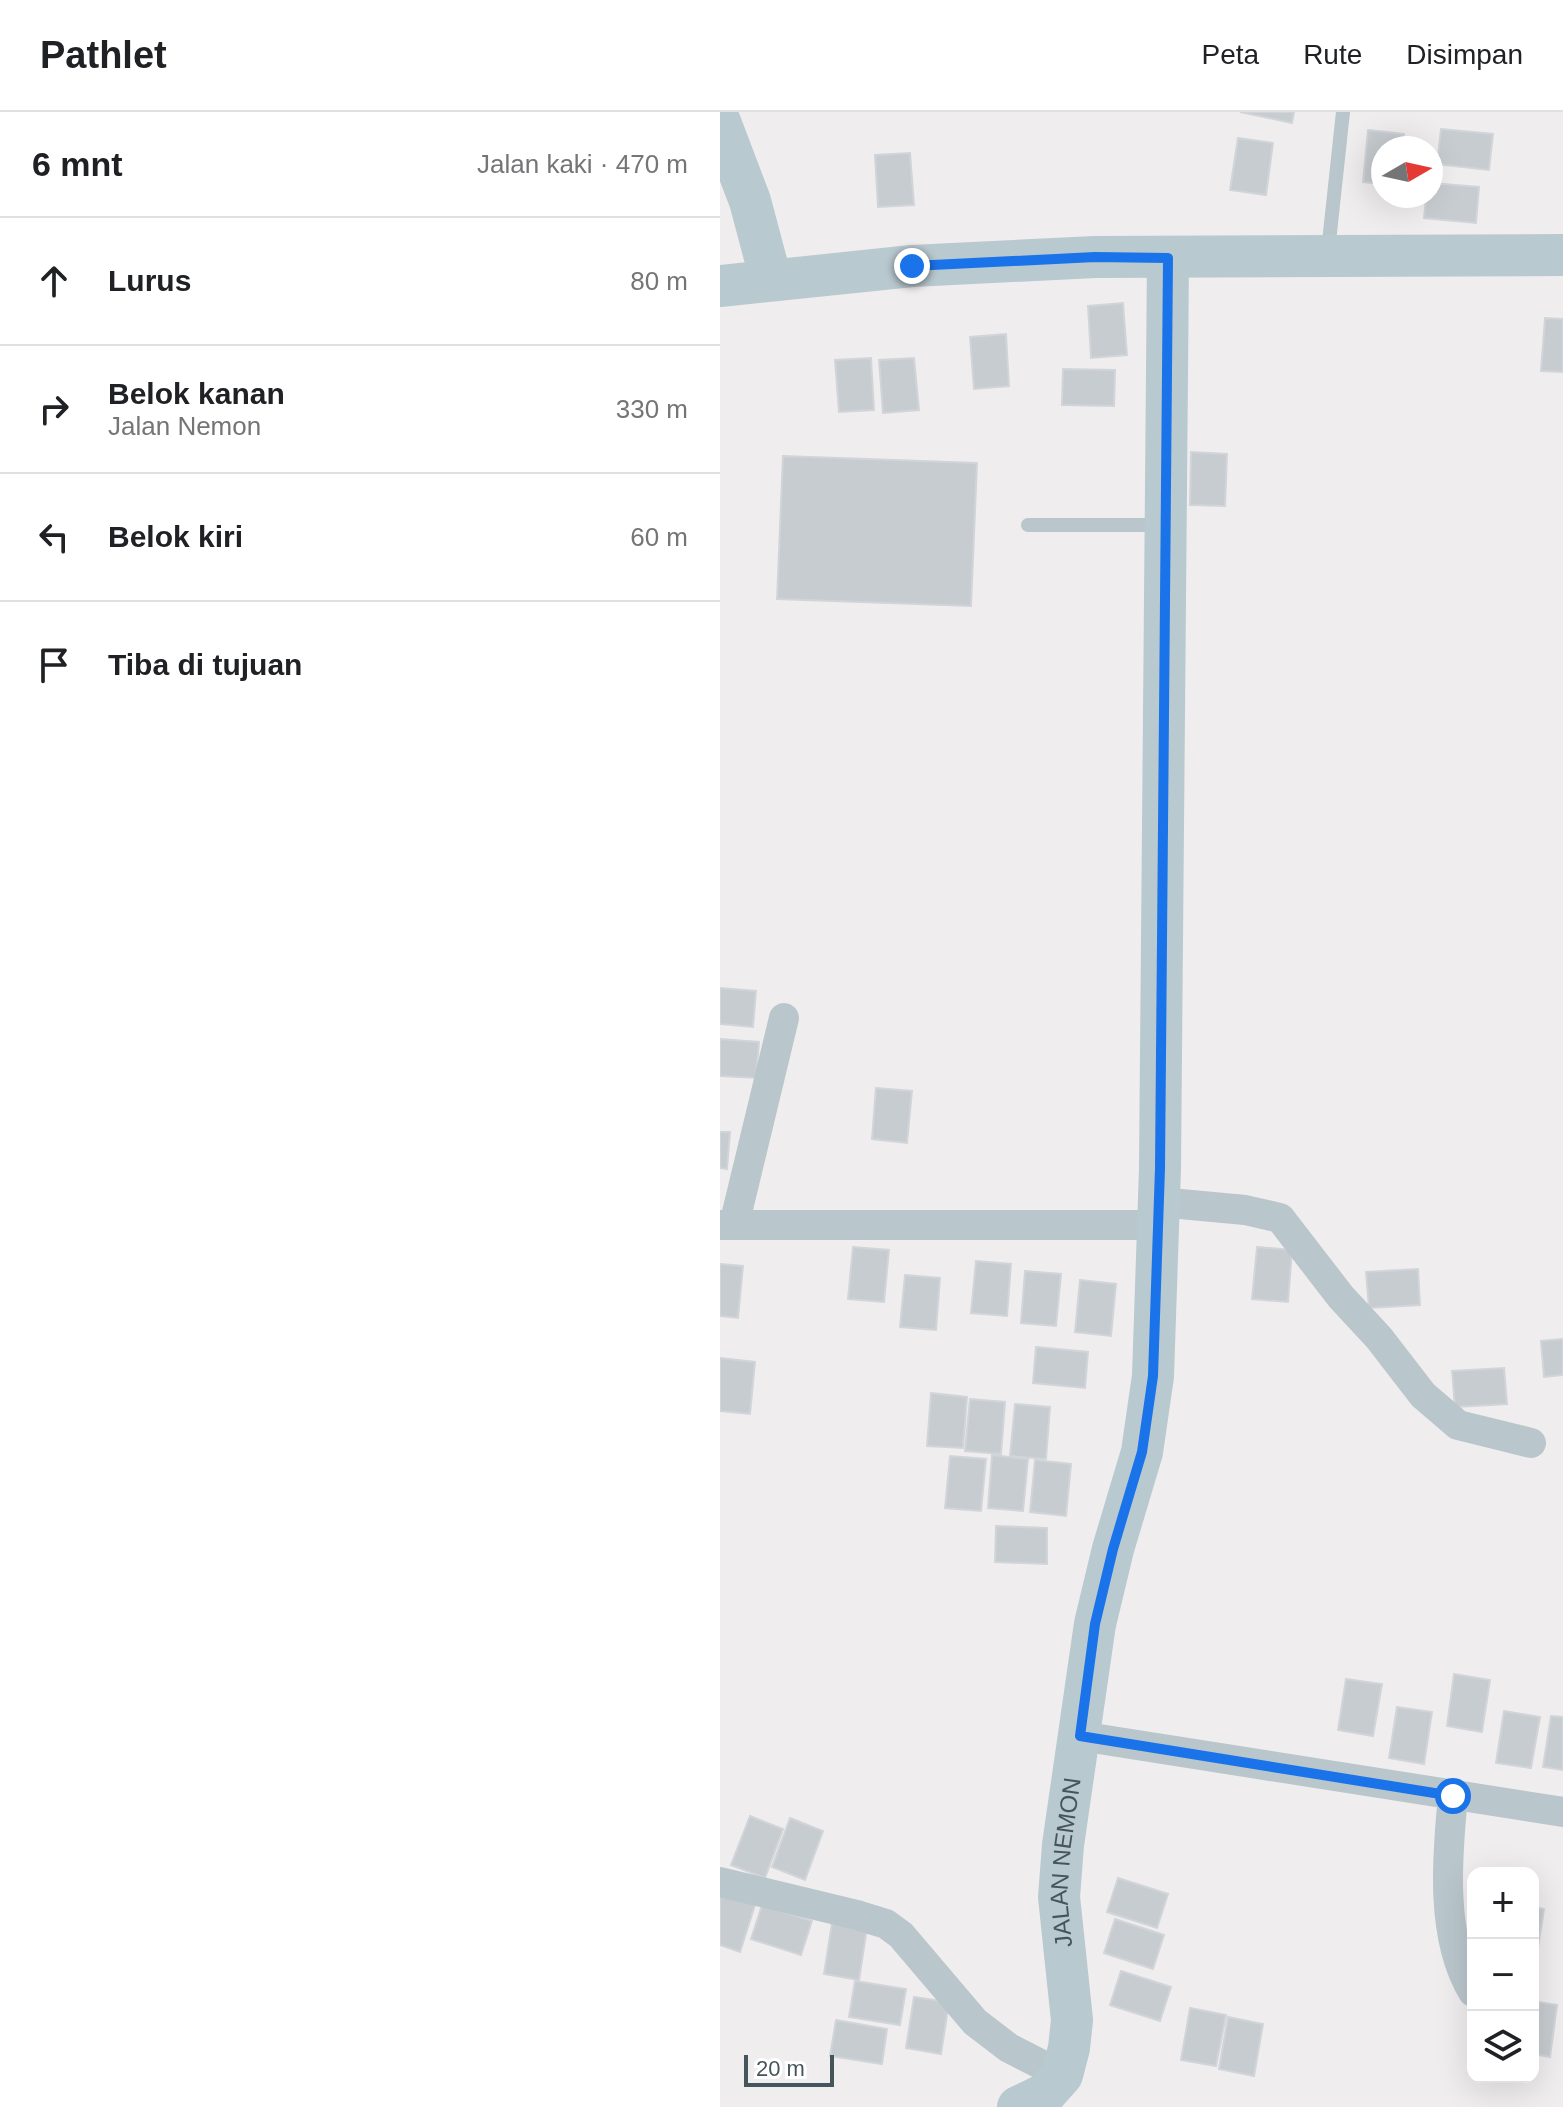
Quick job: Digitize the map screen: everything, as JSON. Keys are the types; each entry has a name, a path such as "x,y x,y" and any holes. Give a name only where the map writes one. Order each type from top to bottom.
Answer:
{"street":[{"path":"720,122 750,201 771,280"},
{"path":"720,286 957,263 1095,257 1563,255"},
{"name":"JALAN NEMON","path":"1062,2075 1072,2020 1060,1926 1063,1845 1095,1624 1147,1426 1153,1376 1159,1214 1168,258"},
{"path":"784,1018 727,1225 1245,1210 1280,1218 1423,1395 1458,1425 1531,1443"},
{"path":"1082,1726 1453,1796 1563,1812"},
{"path":"1453,1796 1447,1866 1452,1920 1467,1983"},
{"path":"720,1882 857,1915 886,1924 901,1935 975,2022 1009,2048 1062,2075 1045,2094 1018,2107"}],"lane":[{"path":"1327,257 1343,112"},
{"path":"1028,525 1167,525"}],"building":[{"path":"1240,112 1294,112 1292,123"},
{"path":"1441,129 1493,134 1489,170 1443,165 1443,136 1440,136"},
{"path":"1368,130 1404,134 1371,136 1371,183 1363,182"},
{"path":"1238,138 1273,143 1266,195 1230,190"},
{"path":"910,153 914,205 878,207 875,155"},
{"path":"1443,184 1479,187 1476,223 1424,218 1425,208 1443,208"},
{"path":"1123,303 1127,355 1091,358 1088,306"},
{"path":"1545,318 1563,319 1563,372 1541,371"},
{"path":"1006,334 1009,386 974,389 970,337"},
{"path":"871,358 874,410 839,412 835,360"},
{"path":"914,358 919,410 883,413 879,360"},
{"path":"1063,369 1115,370 1114,406 1062,405"},
{"path":"1191,452 1227,454 1225,506 1190,505"},
{"path":"783,456 977,463 971,606 777,599"},
{"path":"720,988 756,991 753,1027 720,1024"},
{"path":"720,1039 759,1042 756,1078 720,1076"},
{"path":"876,1088 912,1091 907,1143 872,1139"},
{"path":"720,1132 730,1132 727,1169 720,1168"},
{"path":"853,1247 889,1250 884,1302 848,1299"},
{"path":"1257,1247 1292,1250 1288,1302 1252,1299"},
{"path":"976,1261 1011,1264 1007,1316 971,1313"},
{"path":"720,1264 743,1266 738,1318 720,1316"},
{"path":"1418,1269 1420,1305 1369,1308 1366,1272"},
{"path":"1025,1271 1061,1274 1056,1326 1021,1323"},
{"path":"905,1275 940,1278 936,1330 900,1327"},
{"path":"1080,1280 1116,1284 1111,1336 1075,1332"},
{"path":"1563,1339 1563,1375 1544,1377 1541,1341"},
{"path":"1036,1347 1088,1352 1085,1388 1033,1383"},
{"path":"720,1358 755,1362 750,1414 720,1411"},
{"path":"1504,1368 1507,1404 1455,1407 1452,1371"},
{"path":"931,1393 967,1397 963,1448 927,1446"},
{"path":"970,1399 1005,1402 1001,1454 965,1451"},
{"path":"1015,1404 1050,1407 1046,1459 1010,1456"},
{"path":"992,1455 1028,1459 1023,1511 988,1508"},
{"path":"950,1456 986,1459 981,1511 945,1508"},
{"path":"1035,1460 1071,1464 1066,1516 1030,1512"},
{"path":"996,1526 1047,1528 1047,1564 995,1562"},
{"path":"1454,1674 1490,1680 1482,1732 1447,1726"},
{"path":"1346,1679 1382,1684 1373,1736 1338,1730"},
{"path":"1397,1707 1432,1712 1424,1764 1389,1758"},
{"path":"1504,1711 1540,1717 1531,1768 1496,1763"},
{"path":"1551,1716 1563,1717 1563,1770 1543,1767"},
{"path":"750,1816 783,1829 765,1878 731,1865"},
{"path":"790,1818 823,1831 805,1880 772,1867"},
{"path":"1118,1878 1168,1894 1157,1928 1107,1912"},
{"path":"720,1896 756,1902 740,1952 720,1945"},
{"path":"762,1905 812,1921 801,1955 751,1939"},
{"path":"1539,1908 1544,1909 1539,1941"},
{"path":"1115,1919 1164,1935 1153,1969 1104,1953"},
{"path":"832,1923 867,1928 859,1980 824,1974"},
{"path":"1121,1971 1171,1987 1160,2021 1110,2005"},
{"path":"855,1981 906,1989 900,2025 849,2017"},
{"path":"914,1997 949,2002 941,2054 906,2048"},
{"path":"1539,2002 1557,2005 1550,2057 1539,2055"},
{"path":"1190,2008 1226,2015 1216,2066 1181,2060"},
{"path":"1228,2017 1263,2024 1254,2076 1219,2069"},
{"path":"836,2020 887,2029 882,2064 830,2056"}],"route":[{"path":"912,266 1095,257 1168,258 1160,1168 1153,1376 1142,1452 1101,1594 1080,1736 1453,1796"}]}
